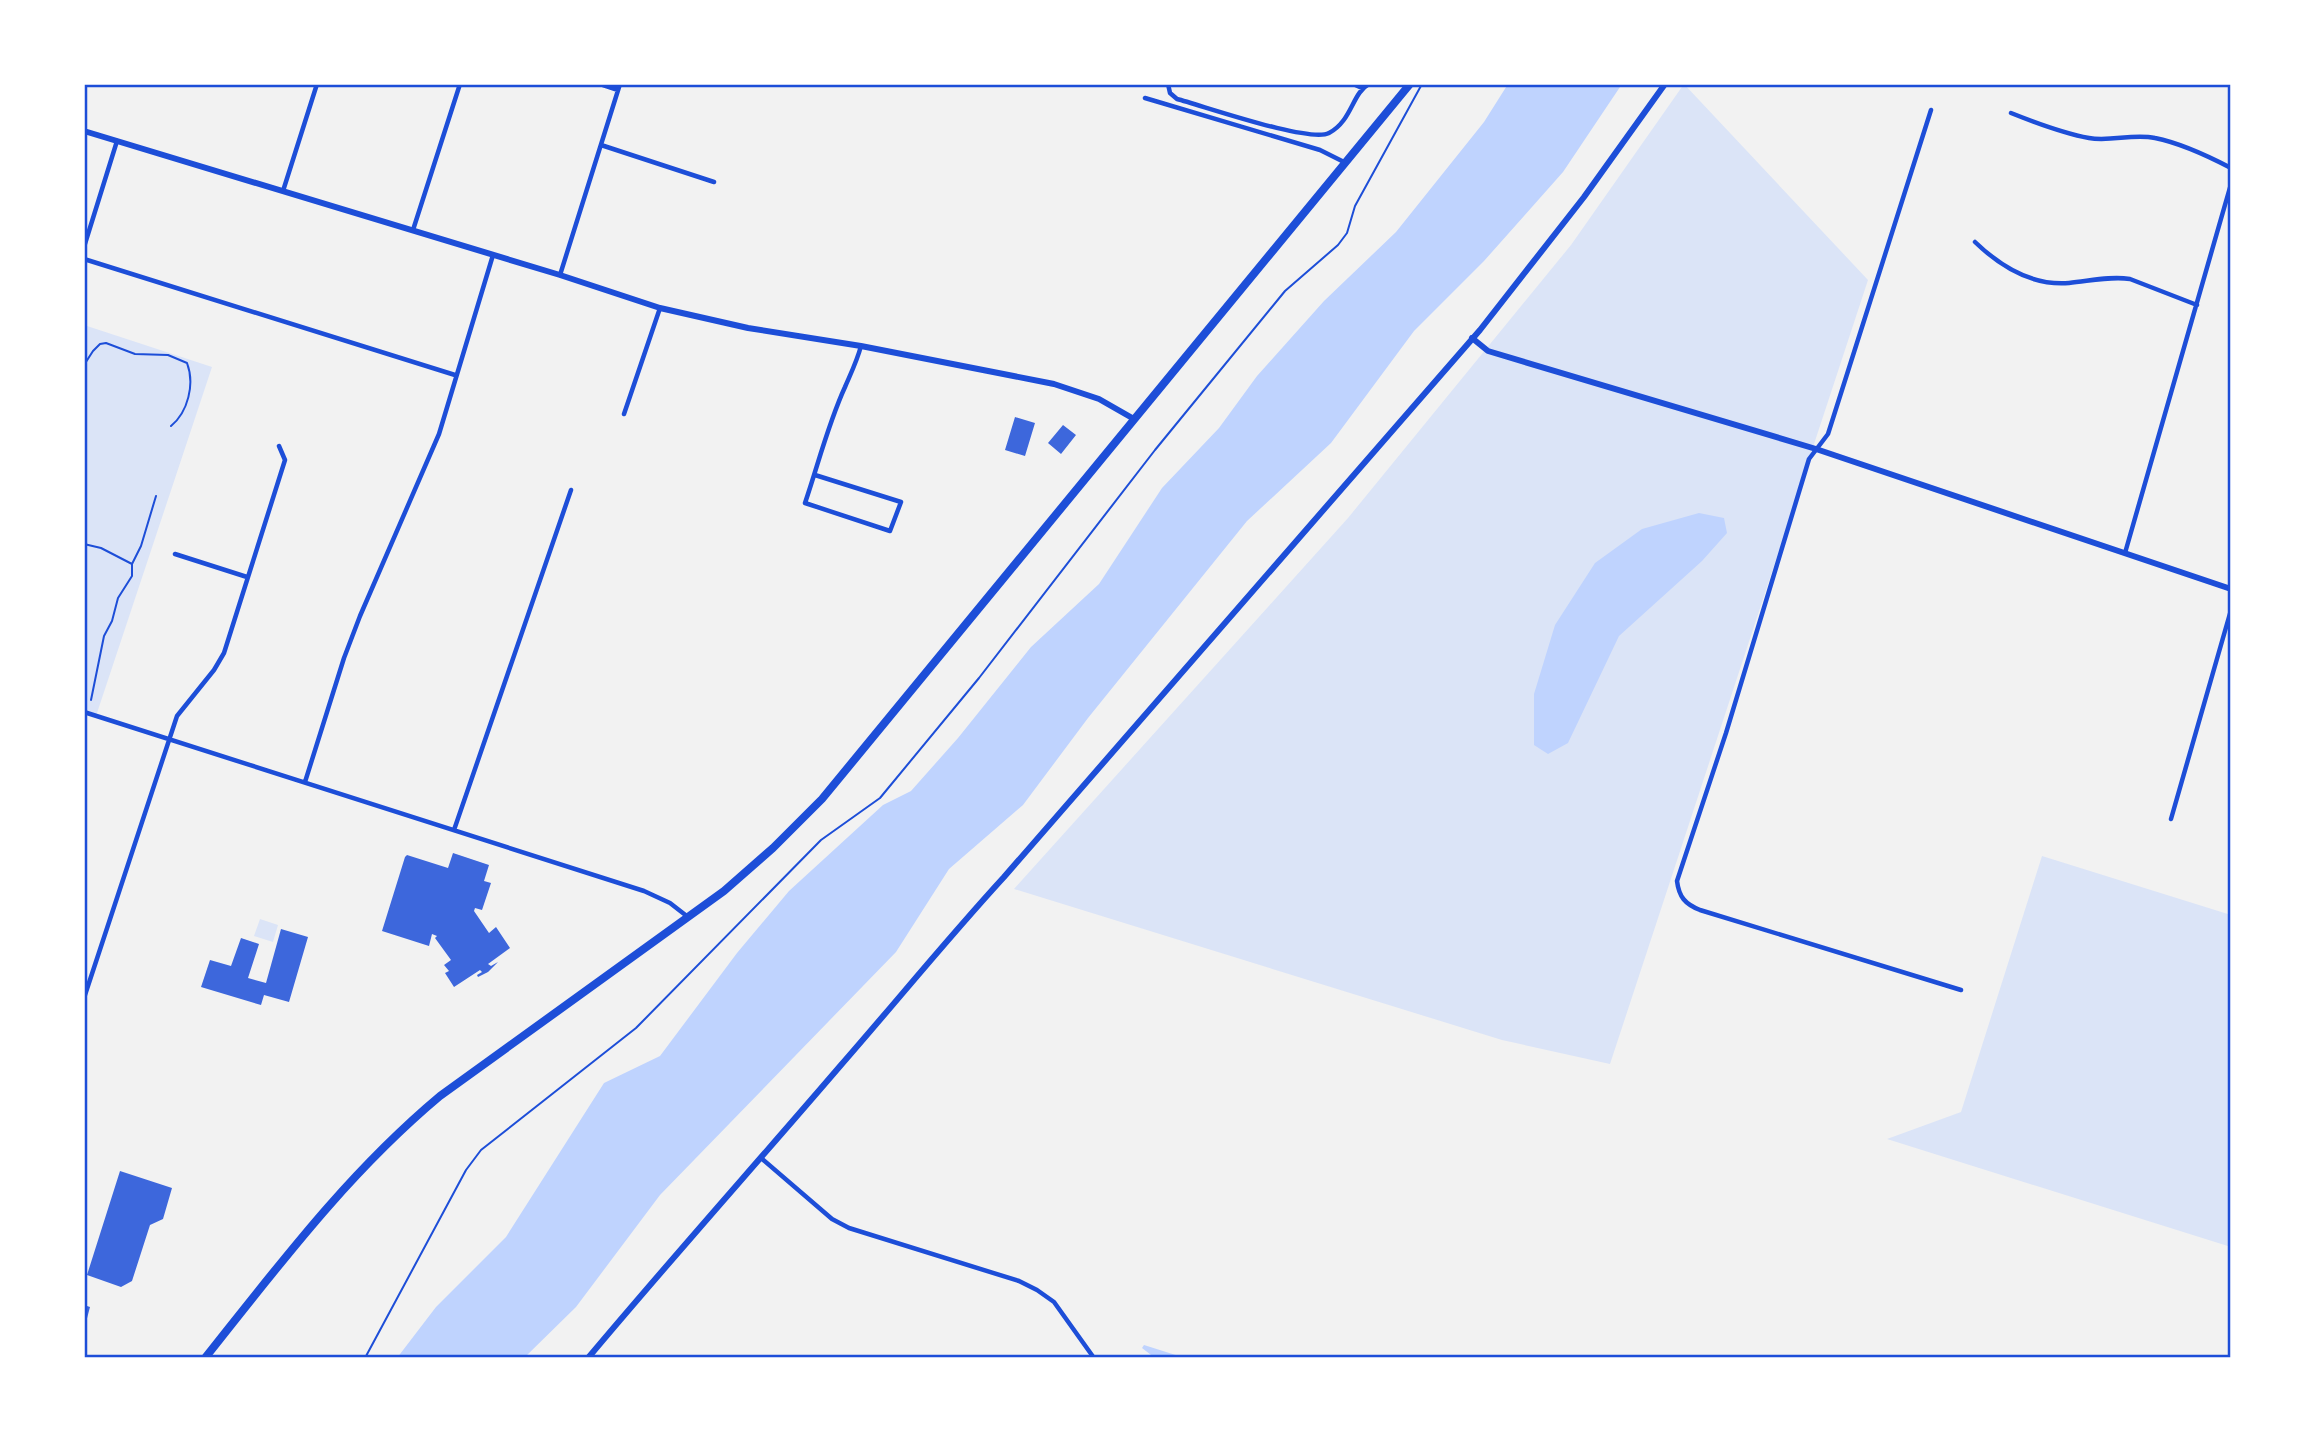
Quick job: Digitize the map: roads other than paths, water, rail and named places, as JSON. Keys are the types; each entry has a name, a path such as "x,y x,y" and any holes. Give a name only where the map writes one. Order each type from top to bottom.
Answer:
{"main road":[{"path":"205,1358 330,1202 376,1153 419,1113 688,918 751,868 822,799 1409,84"}],"street":[{"path":"283,191 317,84"},
{"path":"413,230 460,84"},
{"path":"560,275 619,87 600,84"},
{"path":"1353,84 1362,88"},
{"path":"1168,87 1177,99 1297,133 1318,136 1328,133 1342,123 1362,88 1369,84"},
{"path":"588,1358 953,933 1472,338 1584,197 1665,84"},
{"path":"1145,98 1320,150 1346,163"},
{"path":"1931,110 1828,434 1809,459 1726,733 1678,875 1678,892 1683,901 1700,910 1961,990"},
{"path":"2011,113 2088,138 2106,140 2154,137 2210,157 2231,168"},
{"path":"84,131 560,275 660,308 761,331 861,346 1054,384 1099,399 1134,419"},
{"path":"84,247 117,141"},
{"path":"601,145 714,182"},
{"path":"2125,554 2231,184"},
{"path":"1975,242 1994,260 2009,269 2037,279 2059,283 2130,279 2197,305"},
{"path":"305,782 344,658 439,434 493,255"},
{"path":"84,259 456,375"},
{"path":"624,414 660,308"},
{"path":"1472,338 1488,351 1816,449 2231,589"},
{"path":"815,474 901,502 890,531 805,503 845,386 854,370 861,346"},
{"path":"84,998 168,739 183,707 214,670 224,653 285,460 279,446"},
{"path":"454,830 571,490"},
{"path":"175,554 247,578"},
{"path":"2171,818 2231,610"},
{"path":"84,712 618,882 660,897 688,918"},
{"path":"761,1158 832,1219 849,1228 866,1236 1019,1281 1037,1290 1054,1302 1094,1358"}],"water":[{"path":"1508,84 1622,84 1563,172 1484,261 1414,331 1331,443 1247,521 1088,718 1023,805 949,869 896,952 660,1195 576,1307 524,1358 397,1358 436,1307 506,1237 604,1083 660,1056 737,953 789,891 883,805 911,791 958,738 1031,647 1099,584 1162,488 1219,428 1257,376 1324,301 1396,232 1484,122"},
{"path":"1699,513 1724,518 1727,533 1702,561 1619,636 1568,743 1548,754 1534,745 1534,694 1555,625 1595,563 1642,529"},
{"path":"1144,1345 1185,1358 1155,1358 1142,1348"}]}
